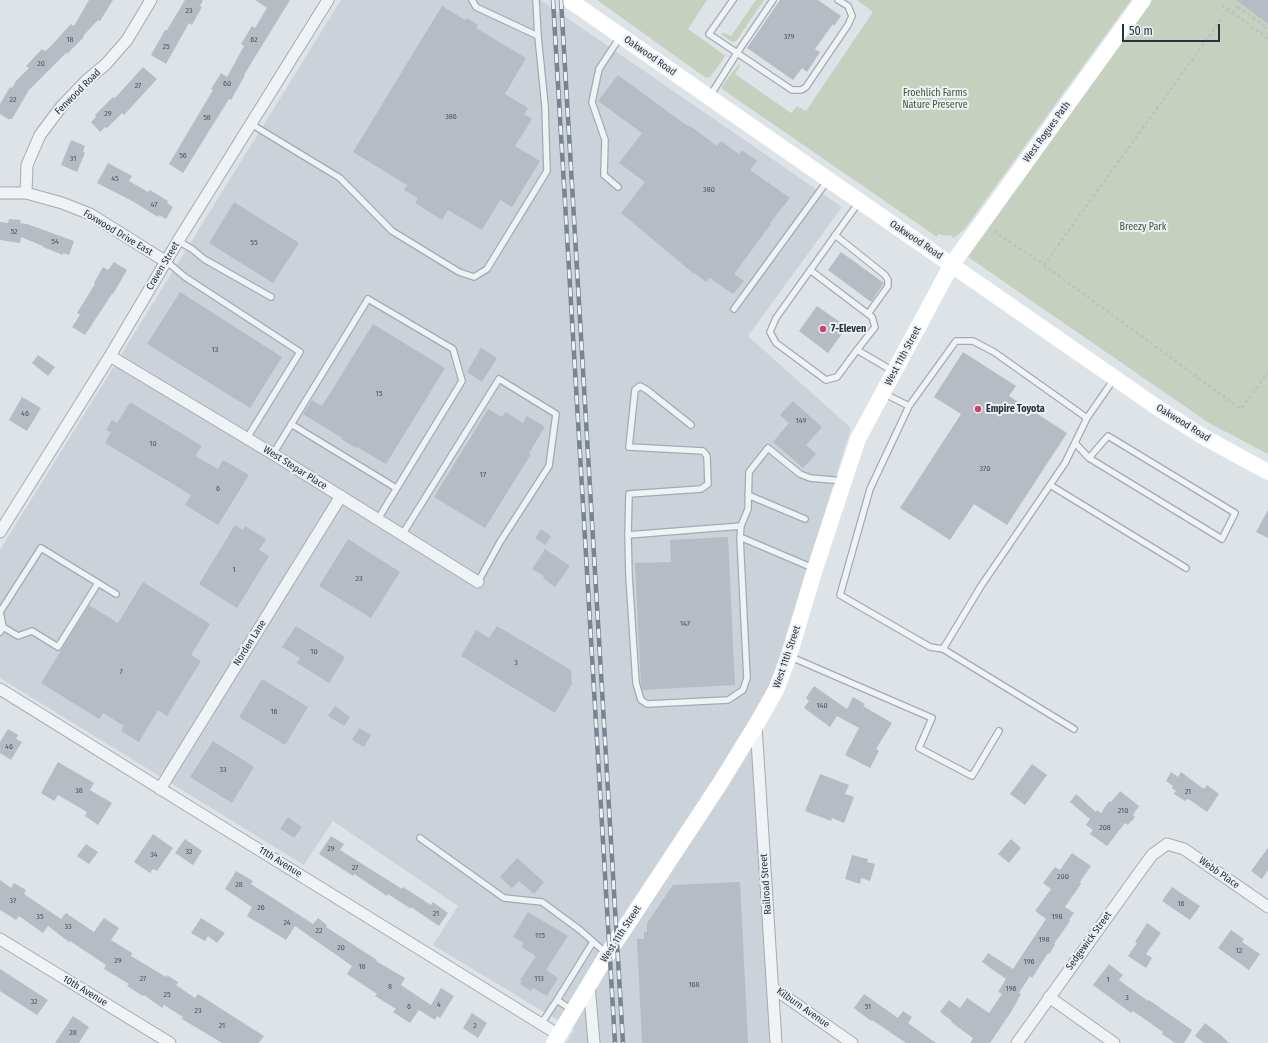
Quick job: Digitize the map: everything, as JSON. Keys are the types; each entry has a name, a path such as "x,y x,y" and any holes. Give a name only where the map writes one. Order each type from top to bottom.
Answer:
{"street":[{"name":"Fenwood Road","path":"26,193 27,165 40,135 61,107 86,81 106,64 127,40 151,0"},
{"name":"Craven Street","path":"0,532 110,356 165,261 328,0"},
{"name":"Oakwood Road","path":"569,0 1115,378 1202,436 1268,472"},
{"name":"West Rogues Path","path":"952,264 1143,0"},
{"name":"Foxwood Drive East","path":"0,193 26,193 62,203 90,214 165,261"},
{"name":"West 11th Street","path":"557,1039 607,955 719,785 776,690 858,439 952,264"},
{"name":"West Stepar Place","path":"110,356 378,518 402,535 478,582"},
{"name":"Norden Lane","path":"160,789 341,496"},
{"name":"11th Avenue","path":"0,689 541,1024 557,1039"},
{"name":"Railroad Street","path":"756,725 776,1043"},
{"name":"Webb Place","path":"1167,844 1184,849 1268,907"},
{"name":"Sedgewick Street","path":"1017,1043 1152,855 1167,844"},
{"name":"10th Avenue","path":"0,939 170,1043"},
{"path":"589,984 594,1043"},
{"name":"Kilburn Avenue","path":"773,988 852,1043"},
{"path":"1049,997 1114,1043"}],"lane":[{"path":"472,0 476,7 538,36"},
{"path":"251,124 340,178 392,231 459,272 474,277 487,269 547,171 545,106 536,0"},
{"path":"733,0 709,34 792,90 800,90 806,87 848,25 852,16 848,6 838,0"},
{"path":"709,98 773,0"},
{"path":"618,187 604,175 605,140 592,102 598,69 621,35"},
{"path":"734,309 828,180"},
{"path":"810,270 872,317 875,327 837,377 826,380 776,343 770,332 776,318 810,270 835,235 859,201"},
{"path":"835,235 880,271 888,280 888,286 868,314"},
{"path":"178,241 192,249 204,259 271,297"},
{"path":"165,261 185,277 300,352 247,438"},
{"path":"273,454 368,299 454,349 462,381 378,518"},
{"path":"1074,729 943,649 930,647 840,595 870,489 909,406 956,341 973,341 994,352 1087,418"},
{"path":"857,350 894,372"},
{"path":"943,649 981,586 1065,463 1087,418 1115,378"},
{"path":"402,535 499,379 556,414 549,466 500,542 478,582"},
{"path":"690,425 648,390 640,386 635,390 629,447 703,451 707,456 708,484 701,489 629,494 629,576 636,683 641,700 647,704 728,700 743,690 747,678 740,526 748,509 749,472 768,448 800,474 810,478 844,481"},
{"path":"883,393 909,406"},
{"path":"291,424 396,488"},
{"path":"1075,443 1089,458 1222,539 1234,513 1128,448 1108,436 1089,458"},
{"path":"1050,485 1186,568"},
{"path":"748,495 805,519"},
{"path":"628,535 740,526"},
{"path":"740,537 815,569"},
{"path":"98,583 58,647 32,631 18,636 2,629 0,612 41,548 116,594"},
{"path":"788,656 932,718 919,748 972,776 999,731"},
{"path":"420,838 504,898 542,902 580,930 607,955"},
{"path":"541,1024 592,942"},
{"path":"557,1000 573,1011"}],"path":[{"path":"1233,13 1242,0"},
{"path":"1222,5 1268,38"},
{"path":"1238,6 1267,28 1262,34"},
{"path":"1044,265 1228,10"},
{"path":"992,229 1044,265 1241,410 1268,372"}],"shaded area":[{"path":"341,0 541,0 842,207 748,336 851,428 772,680 751,719 770,1043 566,1043 574,1030 433,945 458,906 333,821 304,865 0,678 0,550"}],"green space":[{"path":"597,0 707,0 688,29 725,55 724,58 710,77 706,78"},
{"path":"756,0 764,0 736,41 732,42 722,35 721,33 731,36"},
{"name":"Froehlich Farms Nature Preserve","path":"857,0 1131,0 966,227 954,238 950,235 946,236 938,234 937,237 722,89 722,86 739,64 740,66 735,74 791,113 797,106 806,111 873,12"},
{"name":"Breezy Park","path":"1152,0 1268,0 1268,454 1209,423 968,257"}],"building":[{"path":"89,0 113,0 100,21 98,20 83,36 84,37 29,90 12,119 8,119 0,114 0,104 10,87 12,88 16,81 29,68 26,66 42,49 45,51 49,48 71,24 74,26"},
{"path":"185,0 203,0 200,6 202,7 192,25 189,23 166,64 151,55 165,30 167,30"},
{"path":"255,0 290,0 244,75 231,100 229,99 183,173 169,164 213,90 211,89 221,73 227,77 244,46 241,44 252,26 255,28 267,8"},
{"path":"780,0 818,0 841,16 834,26 833,24 815,49 820,52 807,72 802,68 793,80 747,48"},
{"path":"1236,0 1268,0 1268,24"},
{"path":"442,6 465,20 467,18 478,25 476,28 526,58 505,94 528,108 524,114 532,119 515,146 540,161 512,207 500,200 482,230 448,210 442,220 415,203 418,198 404,190 407,185 353,152"},
{"path":"143,67 157,79 124,115 122,113 107,128 105,127 100,132 91,122 96,117 95,115 113,97 115,98"},
{"path":"618,75 717,146 721,141 739,154 742,150 757,161 750,170 790,198 770,223 771,224 734,274 744,281 733,294 710,278 706,282 695,273 694,274 621,213 645,182 619,163 642,133 598,101"},
{"path":"71,140 85,146 83,152 85,153 77,172 61,165"},
{"path":"108,163 132,176 129,181 148,192 150,190 168,201 167,203 173,207 166,219 159,215 158,217 134,202 97,183"},
{"path":"234,202 299,243 273,283 209,243"},
{"path":"9,219 21,220 20,223 27,224 74,241 69,255 63,253 63,255 21,237 20,243 0,240 0,222 8,223"},
{"path":"841,252 884,283 871,302 828,270"},
{"path":"114,262 127,270 113,294 85,335 72,327 80,315 77,313 95,284 94,283 103,267 108,270"},
{"path":"180,292 282,357 250,408 147,344"},
{"name":"7-Eleven","path":"817,306 847,327 828,353 799,331"},
{"path":"373,324 445,368 386,464 341,439 342,438 303,414 312,400 322,406"},
{"path":"481,348 497,358 482,382 467,372"},
{"path":"963,352 1016,386 1009,396 1067,433 1007,525 974,504 950,540 900,508 961,414 934,397"},
{"path":"38,355 55,367 48,376 32,363"},
{"path":"22,397 41,408 27,431 9,420"},
{"path":"793,401 822,427 806,445 816,454 803,468 773,442 789,423 780,415"},
{"path":"130,402 202,446 195,456 218,469 223,460 249,475 218,525 185,505 191,495 105,443 111,432 106,430 112,420 117,423"},
{"path":"488,409 502,417 506,412 523,423 527,416 545,427 529,453 531,454 485,528 434,497"},
{"path":"1268,510 1268,538 1256,532"},
{"path":"235,525 243,530 245,526 266,539 259,550 269,556 237,608 199,584"},
{"path":"541,529 551,536 545,545 535,538"},
{"path":"728,537 735,685 642,690 635,563 671,562 670,540"},
{"path":"348,539 400,572 371,618 319,586"},
{"path":"545,549 570,566 555,587 543,578 544,576 532,569"},
{"path":"143,582 210,624 191,655 201,661 167,716 158,710 139,742 121,731 124,726 103,713 99,719 41,683 89,605 118,623"},
{"path":"296,626 345,657 329,683 297,663 300,658 282,647"},
{"path":"497,626 571,670 572,684 555,713 461,656 476,630 489,638"},
{"path":"262,679 308,707 285,745 239,717"},
{"path":"814,686 847,709 853,697 865,704 863,706 892,723 876,749 879,751 870,768 845,755 859,728 837,716 830,727 804,708 809,701 806,698"},
{"path":"335,706 350,717 344,726 328,716"},
{"path":"359,728 371,735 364,747 352,740"},
{"path":"8,729 18,735 16,739 22,742 11,760 0,753 0,742"},
{"path":"213,741 254,767 232,803 190,777"},
{"path":"58,762 94,783 90,790 112,803 98,825 85,816 87,812 58,795 54,801 41,793"},
{"path":"1032,764 1047,775 1025,805 1010,794"},
{"path":"1171,772 1178,777 1181,772 1204,789 1207,785 1219,794 1207,812 1190,800 1187,799 1185,801 1174,794 1176,791 1172,788 1173,786 1166,781"},
{"path":"820,774 849,785 845,794 854,797 844,823 832,818 831,821 805,811"},
{"path":"1120,791 1139,806 1133,815 1135,817 1128,825 1125,823 1107,846 1090,834 1093,830 1086,825 1090,819 1070,802 1076,794 1096,812 1097,810 1101,813 1109,801 1111,802"},
{"path":"288,817 302,827 294,838 280,829"},
{"path":"153,834 173,848 157,871 153,869 150,873 134,862"},
{"path":"331,836 344,844 340,850 402,889 403,887 431,905 433,902 448,913 439,926 411,907 411,909 388,894 387,896 354,874 353,876 319,854"},
{"path":"185,839 202,851 193,865 175,853"},
{"path":"1011,839 1021,848 1009,863 998,854"},
{"path":"86,844 98,852 89,864 77,856"},
{"path":"1268,848 1268,870 1262,879 1251,871"},
{"path":"1072,853 1091,866 1065,907 1074,913 1069,920 1070,921 1032,978 1030,976 1019,993 1021,994 1011,1012 990,1043 970,1043 973,1038 940,1012 949,1000 960,1008 967,998 989,1013 1002,994 998,992 1006,979 982,962 988,953 1013,969 1046,919 1035,911 1051,889 1043,883 1055,867 1060,870"},
{"path":"852,855 868,859 867,862 875,864 870,881 861,878 860,884 845,879"},
{"path":"517,858 544,882 534,894 519,881 512,888 500,877"},
{"path":"236,871 253,881 251,884 313,924 318,918 327,925 326,927 377,960 376,961 405,978 401,985 431,1005 441,988 454,996 440,1018 437,1016 435,1020 419,1010 410,1023 393,1012 396,1009 375,996 377,994 347,974 352,966 295,926 286,940 247,916 252,907 225,889"},
{"path":"0,880 11,888 14,883 26,890 24,894 61,919 66,913 94,932 104,918 119,928 111,940 132,953 131,956 166,977 167,975 178,982 176,985 195,998 198,994 264,1036 259,1043 222,1043 182,1019 183,1017 164,1005 162,1008 144,995 143,996 127,986 129,984 104,969 106,965 70,941 69,942 48,926 43,933 19,916 16,920 0,910"},
{"path":"740,882 748,1043 642,1043 637,939 644,939 644,932 647,932 647,923 673,885"},
{"path":"1172,887 1200,906 1190,920 1162,901"},
{"path":"528,912 568,936 546,970 558,978 547,996 533,988 531,991 520,984 522,981 520,980 536,956 521,947 524,943 513,937"},
{"path":"201,918 225,933 217,943 208,936 205,941 191,933"},
{"path":"1147,923 1161,933 1146,954 1152,958 1146,968 1128,956 1137,943 1135,942"},
{"path":"1231,930 1244,939 1242,942 1260,954 1249,970 1218,948"},
{"path":"1109,964 1123,975 1119,980 1192,1030 1184,1043 1175,1043 1162,1034 1163,1032 1133,1011 1131,1013 1093,985"},
{"path":"0,969 48,1000 37,1015 0,991"},
{"path":"864,994 898,1018 903,1011 912,1017 908,1023 936,1043 906,1043 872,1020 871,1021 854,1008"},
{"path":"472,1013 487,1023 478,1038 463,1028"},
{"path":"73,1016 89,1027 79,1043 55,1043"},
{"path":"1205,1023 1229,1043 1204,1043 1195,1036"}],"railway":[{"path":"553,0 615,1043"},
{"path":"561,0 623,1043"}],"place":[{"name":"7-Eleven","path":"823,329"},
{"name":"Empire Toyota","path":"978,409"}]}
